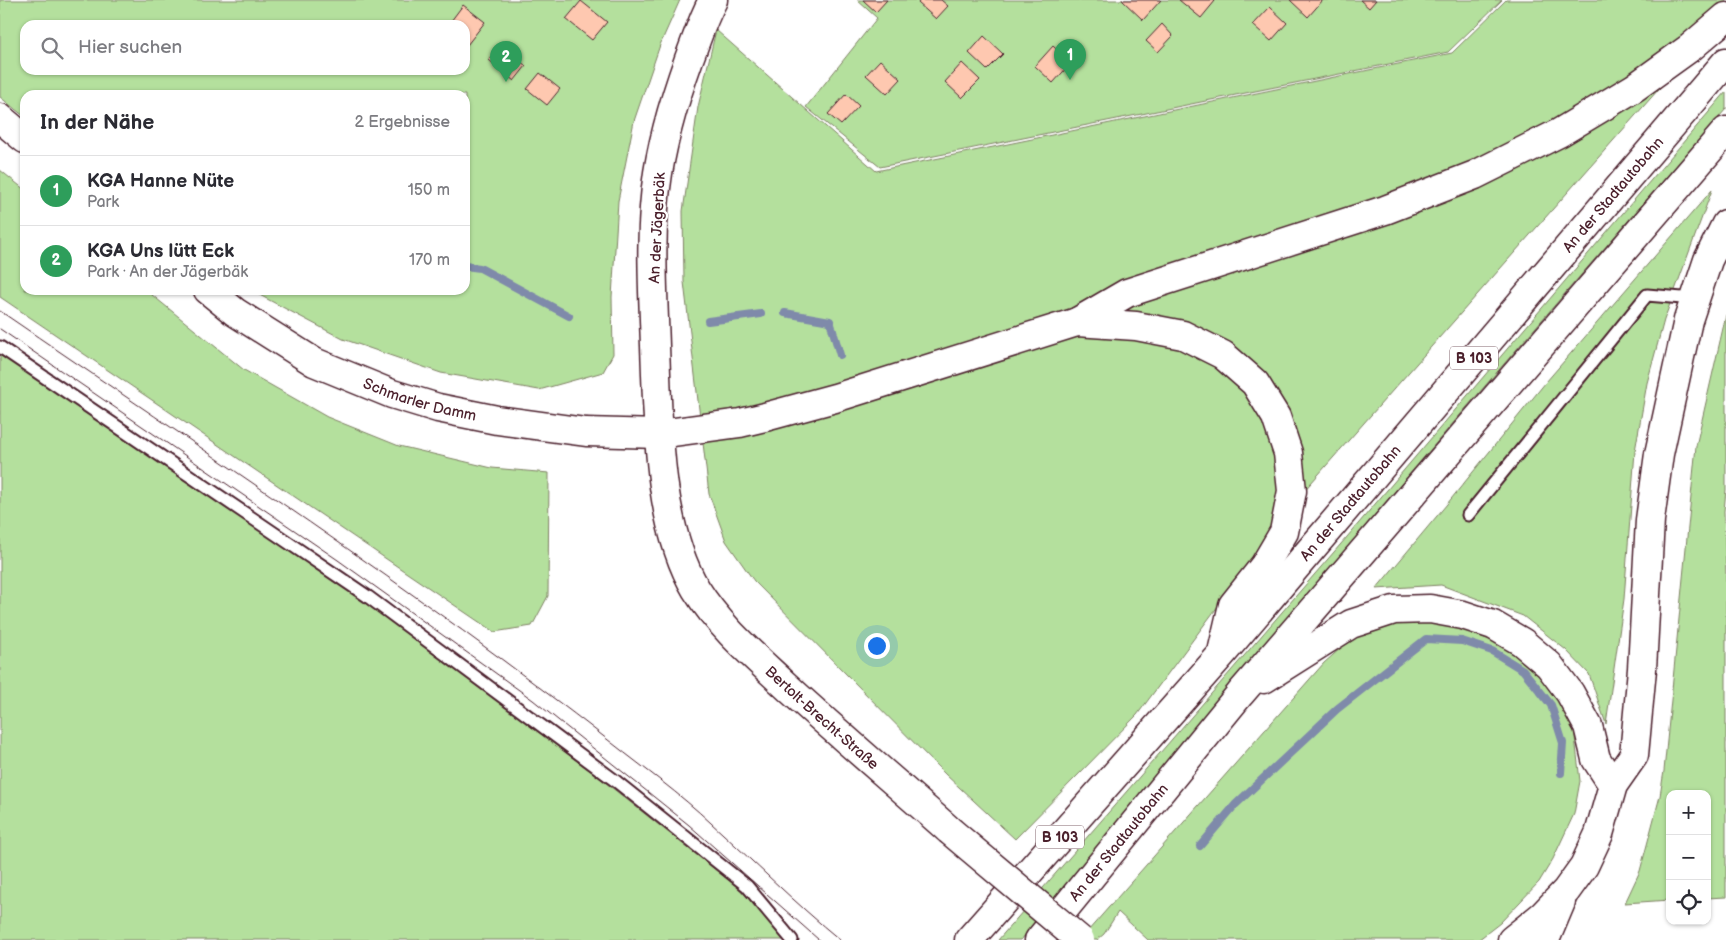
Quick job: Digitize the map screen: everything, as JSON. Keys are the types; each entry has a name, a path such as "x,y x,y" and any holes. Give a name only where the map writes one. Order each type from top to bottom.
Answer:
{"main road":[{"name":"An der Jägerbäk","path":"659,434 652,263 658,172 683,75 713,0"},
{"path":"1077,322 1127,292 1385,210 1475,175 1559,133 1634,88 1691,47 1726,17"},
{"name":"An der Stadtautobahn","path":"969,940 1221,655 1726,62"},
{"path":"0,118 20,135"},
{"name":"An der Stadtautobahn","path":"1039,940 1240,694 1726,131"},
{"path":"1512,940 1543,915 1566,891 1591,854 1606,814 1613,785 1634,755 1642,669 1651,510 1659,454 1688,320 1708,260 1726,224"},
{"name":"Schmarler Damm","path":"214,295 235,312 314,362 392,394 438,408 497,420 586,432 659,434 740,423 835,398 1077,322"},
{"path":"1077,322 1136,326 1183,335 1222,355 1255,383 1276,418 1288,453 1292,491 1284,532 1264,566 1233,604 1221,655"},
{"name":"Bertolt-Brecht-Straße","path":"659,434 668,515 680,556 696,589 718,617 746,648 818,716 1080,940"},
{"path":"1240,694 1350,624 1394,610 1430,609 1463,615 1493,626 1522,642 1549,665 1570,693 1588,726 1596,759 1613,785"},
{"path":"1546,940 1566,891"}],"lane":[{"path":"1468,515 1647,295 1695,299"},
{"path":"0,347 367,596 556,736 747,886 790,938"}],"green space":[{"path":"0,0 680,0 660,45 634,121 618,201 612,297 613,354 603,372 539,390 441,373 343,339 259,295 470,295 470,90 20,90 20,113 0,97"},
{"path":"857,0 1502,0 1448,52 880,167 806,107 877,18"},
{"path":"1506,0 1726,0 1726,13 1303,492 1137,715 1015,839 946,775 754,581 726,541 709,494 684,282 683,211 698,107 716,30 876,171 1452,53"},
{"path":"1726,92 1726,109 1369,521 1021,940 998,940 1347,537"},
{"path":"0,170 20,186 20,295 152,295 244,370 327,417 399,446 492,468 549,473 548,596 532,626 494,632 0,297"},
{"path":"1712,190 1664,320 1647,383 1635,451 1624,599 1606,724 1589,674 1566,650 1523,616 1441,585 1376,589 1546,382"},
{"path":"1726,315 1726,490 1724,511 1726,577 1726,897 1711,898 1711,790 1666,790 1666,900 1625,903 1640,871 1660,796 1664,771 1696,446"},
{"path":"0,354 371,606 596,775 737,887 793,940 0,940"},
{"path":"1413,621 1436,623 1468,631 1506,647 1541,678 1573,720 1580,781 1574,814 1553,859 1539,882 1500,923 1478,940 1148,940 1118,912 1104,934 1097,940 1080,940 1324,663 1351,639 1382,626"}],"building":[{"path":"863,0 887,0 876,12"},
{"path":"920,0 941,0 948,6 936,19 918,3"},
{"path":"1122,0 1161,0 1143,20"},
{"path":"1179,0 1214,0 1215,1 1201,18"},
{"path":"1290,0 1323,0 1308,17"},
{"path":"1360,0 1376,0 1369,8"},
{"path":"581,1 607,22 592,40 566,19"},
{"path":"463,5 485,22 470,41 470,20 452,20"},
{"path":"1270,7 1287,23 1271,41 1253,25"},
{"path":"1162,24 1173,36 1158,52 1146,41"},
{"path":"984,36 1003,54 987,70 969,53"},
{"path":"501,45 526,66 514,81 489,60"},
{"path":"1053,46 1071,63 1053,83 1035,66"},
{"path":"880,60 901,79 887,94 866,75"},
{"path":"962,63 980,80 962,98 945,82"},
{"path":"540,73 560,89 547,105 527,89"},
{"path":"846,94 859,106 841,125 828,114"}],"waterway":[{"path":"470,267 480,268 569,316"},
{"path":"785,313 830,321 840,355"},
{"path":"708,321 761,314"},
{"path":"1200,846 1235,805 1337,709 1426,639 1462,641 1492,651 1523,670 1551,705 1563,743 1561,773"}],"tram line":[{"path":"0,311 309,522 538,686 687,802 840,940"},
{"path":"0,329 338,560 533,700 689,825 819,940"}],"place":[{"name":"KGA Hanne Nüte","path":"1070,80"},
{"name":"KGA Uns lütt Eck","path":"506,82"}]}
